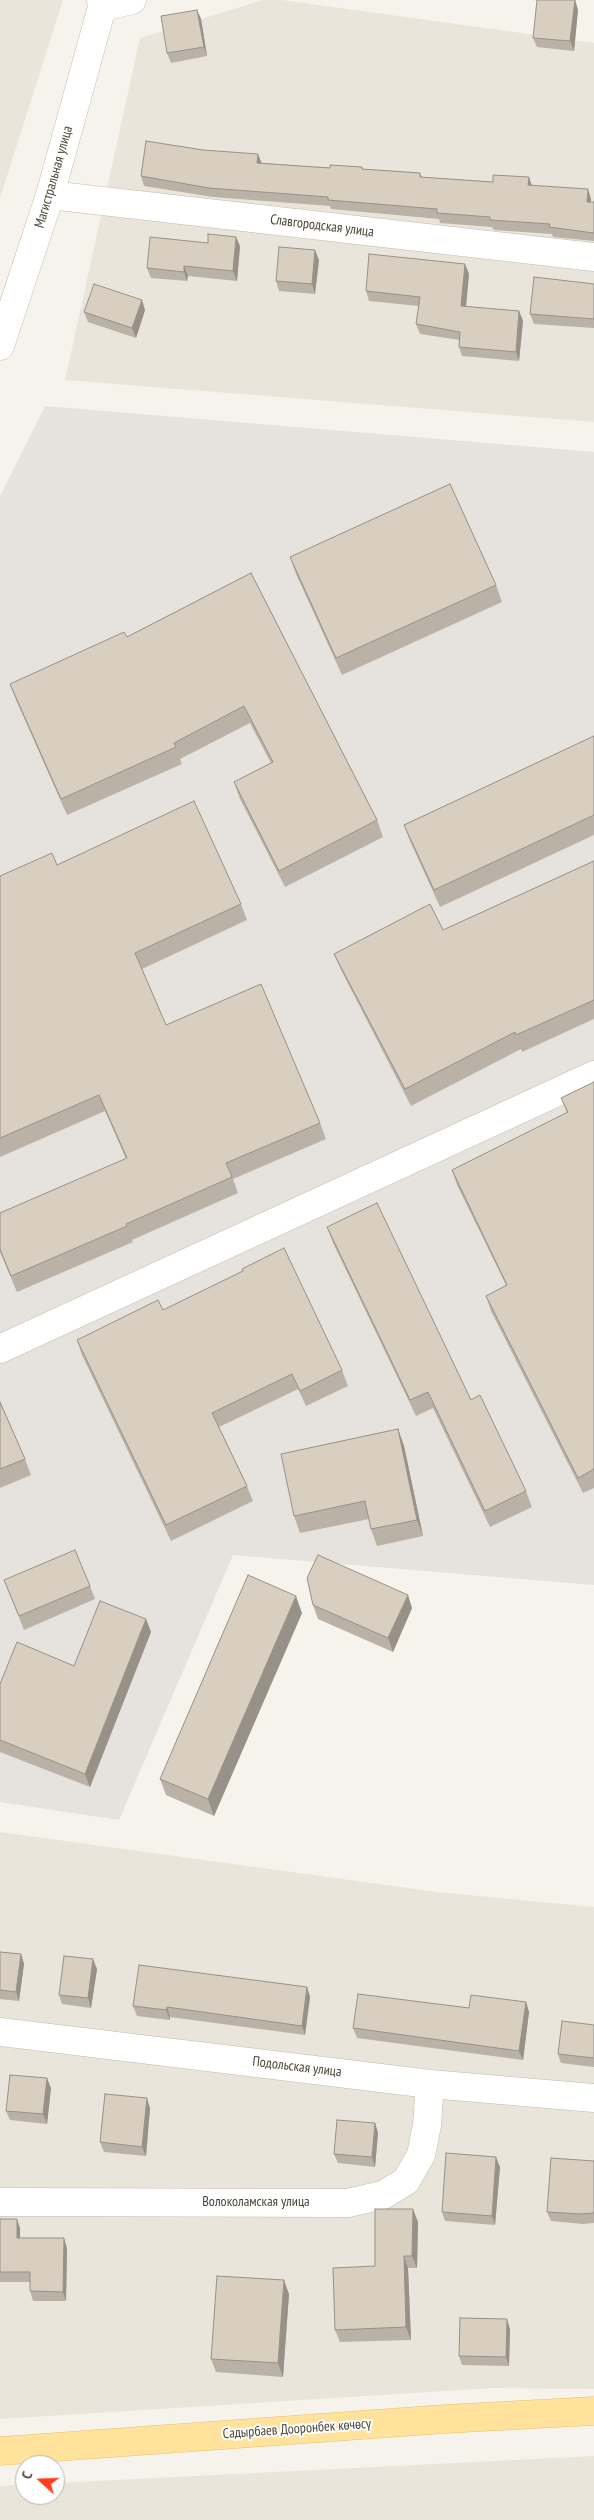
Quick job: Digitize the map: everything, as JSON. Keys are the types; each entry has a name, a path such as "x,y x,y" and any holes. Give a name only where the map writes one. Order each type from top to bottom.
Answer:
{"main road":[{"name":"Садырбаев Дооронбек көчөсү","path":"0,2451 445,2418 594,2411"}],"street":[{"path":"102,4 132,0"},
{"name":"Магистральная улица","path":"0,346 50,195 102,4"},
{"name":"Славгородская улица","path":"50,195 594,257"},
{"path":"0,1349 594,1075"},
{"name":"Подольская улица","path":"0,2032 430,2084 594,2098"},
{"name":"Волоколамская улица","path":"0,2202 348,2203 383,2195 406,2180 420,2155 427,2125 430,2084"}],"shaded area":[{"path":"0,0 63,0 0,198"},
{"path":"263,0 282,0 594,43 594,422 65,380 140,38"},
{"path":"45,406 594,452 594,1585 233,1555 119,1820 0,1802 0,496"},
{"path":"0,1832 437,1892 594,1907 594,2389 493,2388 0,2419"},
{"path":"594,2456 594,2520 0,2520 0,2486 15,2485 15,2505 65,2505 65,2482"}],"building":[{"path":"537,0 575,0 570,41 533,38"},
{"path":"197,10 204,47 167,53 161,16"},
{"path":"146,141 203,150 258,154 257,163 330,168 330,165 362,167 362,169 420,173 420,177 493,182 493,175 529,177 528,185 588,189 587,202 594,202 594,233 549,227 550,224 490,220 490,217 437,213 437,209 328,200 328,197 209,188 141,176"},
{"path":"208,234 236,237 233,271 184,266 184,272 147,268 150,237 208,243"},
{"path":"279,247 315,250 312,284 276,281"},
{"path":"369,254 465,264 461,306 519,311 516,352 459,347 460,332 416,324 420,297 366,291"},
{"path":"534,277 594,284 594,319 530,314"},
{"path":"94,284 142,300 132,328 84,312"},
{"path":"450,484 496,585 336,658 290,557"},
{"path":"251,573 377,820 279,871 234,782 273,762 244,706 174,743 176,747 61,799 10,684 124,632 127,637"},
{"path":"594,736 594,815 434,890 404,825"},
{"path":"194,801 241,904 135,953 166,1025 261,984 320,1123 226,1163 232,1177 126,1224 127,1226 11,1276 0,1249 0,1213 127,1158 99,1095 0,1138 0,876 52,853 57,865"},
{"path":"594,861 594,1000 516,1035 515,1032 405,1089 334,954 430,904 443,930"},
{"path":"594,1082 594,1469 578,1478 486,1296 507,1285 452,1170 568,1112 561,1098"},
{"path":"377,1203 471,1400 480,1395 526,1491 485,1511 428,1392 410,1400 327,1227"},
{"path":"284,1248 342,1370 300,1391 292,1374 212,1413 247,1486 166,1525 77,1340 158,1300 163,1310 243,1271 242,1269"},
{"path":"0,1402 25,1459 0,1469"},
{"path":"398,1429 417,1520 371,1529 365,1501 294,1516 281,1454"},
{"path":"75,1550 90,1586 19,1616 4,1580"},
{"path":"318,1555 408,1595 388,1638 313,1605 307,1578"},
{"path":"248,1575 296,1596 208,1799 160,1779"},
{"path":"100,1601 146,1619 85,1774 0,1740 0,1684 17,1642 74,1666"},
{"path":"0,1952 21,1954 16,1992 0,1990"},
{"path":"64,1956 93,1959 88,1998 59,1995"},
{"path":"139,1965 307,1987 302,2026 167,2007 166,2010 133,2006"},
{"path":"358,1994 469,2008 471,1995 526,2002 519,2051 353,2028"},
{"path":"562,2021 594,2025 594,2058 558,2054"},
{"path":"10,2075 47,2078 43,2114 6,2111"},
{"path":"105,2094 147,2098 142,2147 100,2142"},
{"path":"337,2120 375,2123 372,2157 334,2154"},
{"path":"446,2153 496,2157 492,2216 442,2212"},
{"path":"551,2158 594,2161 594,2213 547,2212"},
{"path":"375,2209 413,2209 412,2256 404,2256 406,2327 335,2330 333,2268 375,2266"},
{"path":"0,2219 17,2219 17,2238 64,2238 63,2292 30,2291 30,2272 0,2272"},
{"path":"217,2276 284,2280 278,2363 211,2359"},
{"path":"460,2318 507,2319 506,2357 459,2356"}]}
